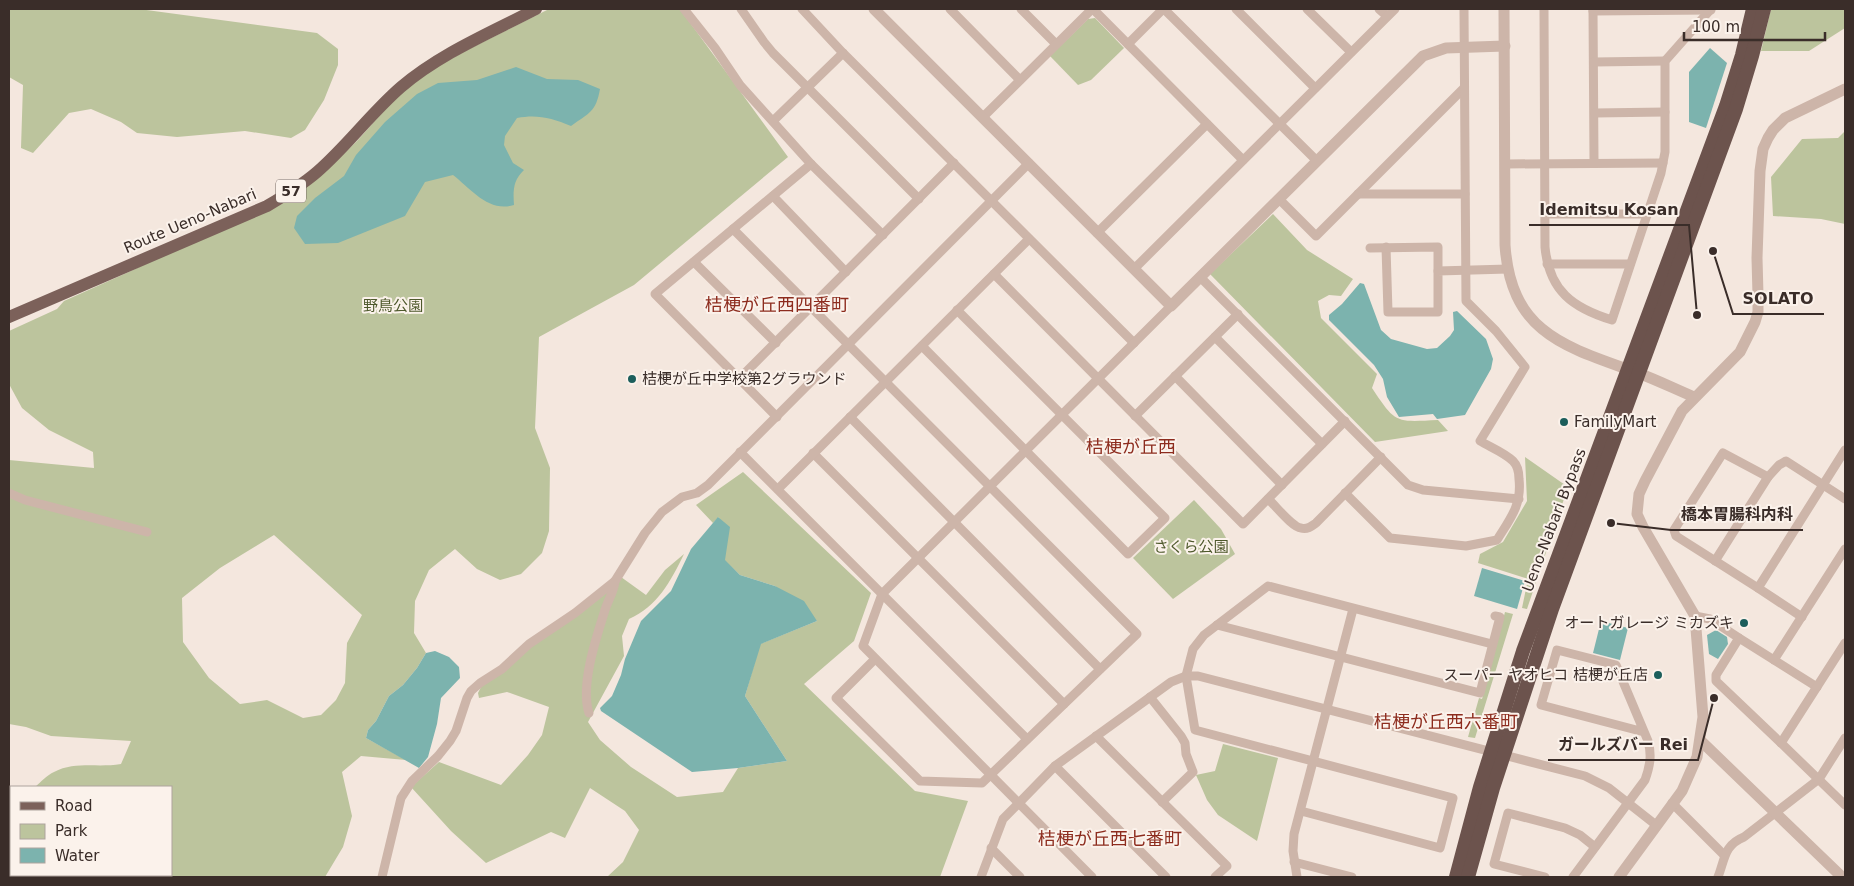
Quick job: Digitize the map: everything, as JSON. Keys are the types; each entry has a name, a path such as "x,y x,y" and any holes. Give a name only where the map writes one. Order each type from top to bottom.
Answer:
{"highway":[{"name":"Ueno-Nabari Bypass","path":"1468,877 1493,788 1552,609 1726,106 1753,9"},
{"name":"Ueno-Nabari Bypass","path":"1456,877 1480,787 1524,651 1736,109 1764,9"}],"main road":[{"name":"Route Ueno-Nabari","path":"9,317 267,206 316,172 391,96 419,72 444,56 536,9"}],"street":[{"path":"684,9 715,48 740,85 811,164 883,235"},
{"path":"741,9 764,42 919,199"},
{"path":"802,9 1134,343"},
{"path":"874,9 1171,306"},
{"path":"950,9 1020,80"},
{"path":"1021,9 1056,44"},
{"path":"983,117 1092,9 1243,160"},
{"path":"1128,44 1164,9 1317,161"},
{"path":"1236,9 1315,88"},
{"path":"1307,9 1350,52"},
{"path":"1379,9 1387,16"},
{"path":"1134,269 1395,9"},
{"path":"1345,493 1390,538 1466,546 1497,540 1520,499 1518,470 1513,461 1480,441 1525,367 1496,331 1466,301 1464,88 1466,46 1464,9"},
{"path":"1504,9 1505,245 1510,281 1520,302 1526,313 1542,330 1570,348 1634,371 1694,397"},
{"path":"1544,9 1544,214 1547,264 1553,281 1564,296 1587,311 1612,320 1663,163 1665,152 1665,61 1711,10"},
{"path":"1594,162 1594,10 1711,10"},
{"path":"1092,877 863,646 882,594 1423,56 1440,49 1466,46 1504,46"},
{"path":"773,122 843,52"},
{"path":"1594,62 1665,61"},
{"path":"1279,199 1316,236 1464,88"},
{"path":"1619,877 1682,791 1692,771 1701,741 1704,717 1695,616 1677,582 1650,540 1637,514 1639,494 1682,411 1740,352 1755,322 1758,312 1760,171 1763,150 1768,138 1785,118 1845,88"},
{"path":"1595,113 1665,112"},
{"path":"1098,232 1207,124"},
{"path":"739,379 954,163"},
{"path":"382,877 401,798 412,781 438,756 450,741 471,691 502,669 529,644 575,613 615,581 644,533 662,512 682,497 702,490 1030,163"},
{"path":"1505,164 1663,163"},
{"path":"777,416 655,294 811,164"},
{"path":"1358,194 1465,194"},
{"path":"772,196 846,272"},
{"path":"1544,214 1648,214"},
{"path":"733,229 1137,634 982,783 920,781 836,698 875,659"},
{"path":"778,489 1029,239"},
{"path":"1370,248 1386,247 1438,247 1438,312 1388,312 1386,247"},
{"path":"694,262 776,343"},
{"path":"1547,264 1630,264"},
{"path":"1438,271 1508,270"},
{"path":"994,274 1243,524 1345,421"},
{"path":"1200,277 1408,485 1416,489 1520,499"},
{"path":"922,346 1128,554 1165,518 957,310"},
{"path":"1135,416 1238,314"},
{"path":"1215,337 1322,444"},
{"path":"1175,376 1282,484"},
{"path":"850,417 1100,669"},
{"path":"1758,588 1845,450"},
{"path":"740,452 1026,739"},
{"path":"813,453 1064,704"},
{"path":"1768,477 1723,454 1674,530 1676,536 1802,617"},
{"path":"1268,499 1296,526 1303,529 1312,526 1381,457"},
{"path":"1715,561 1768,477 1779,464 1786,461 1845,499"},
{"path":"9,494 25,500 147,532"},
{"path":"1774,660 1845,549"},
{"path":"589,713 585,700 588,672 605,609 615,581"},
{"path":"1301,811 1440,848 1452,798 1194,730 1186,676 1190,656 1196,643 1268,586 1286,589 1492,644"},
{"path":"1297,877 1293,841 1353,608"},
{"path":"1217,625 1480,693 1500,617 1495,616"},
{"path":"1695,616 1710,619 1817,687"},
{"path":"1739,638 1716,675 1716,680 1845,805"},
{"path":"1781,743 1845,644"},
{"path":"1572,877 1645,780 1650,767 1651,753 1648,741 1616,665 1556,650 1541,705 1644,732"},
{"path":"980,877 1003,819 1056,766 1171,682 1186,676 1198,676 1585,776 1609,788 1656,826"},
{"path":"1150,697 1181,736 1185,743 1186,754 1193,772 1162,802"},
{"path":"1096,736 1227,866 1215,877"},
{"path":"1718,877 1724,855 1731,844 1819,779 1845,738"},
{"path":"1701,741 1842,877"},
{"path":"1056,766 1166,877"},
{"path":"1672,804 1724,855"},
{"path":"1545,877 1494,864 1508,813 1565,828 1580,835 1595,847"},
{"path":"991,848 1020,877"},
{"path":"1294,862 1352,877"}],"green space":[{"path":"9,9 139,9 317,33 338,49 338,65 324,100 305,130 291,138 245,131 177,137 137,133 121,122 91,109 69,113 33,153 21,148 23,85 9,77"},
{"name":"野鳥公園","path":"549,9 680,9 788,157 634,285 539,337 535,428 550,468 549,531 542,553 521,574 500,580 477,569 455,549 429,570 415,601 414,633 426,653 403,685 389,696 376,721 368,730 366,738 406,760 361,756 342,772 352,816 343,847 325,877 54,877 52,876 172,876 172,786 36,786 49,775 62,769 78,766 121,764 131,741 51,736 26,727 9,724 9,460 94,468 93,452 49,430 22,408 9,384 9,331 57,309 64,301 131,271 320,176 357,141 409,86 433,69","holes":["274,535 362,615 347,643 345,683 336,700 321,715 303,718 267,700 240,704 209,678 183,642 182,598 220,568"]},
{"path":"1771,9 1845,9 1845,28 1809,51 1761,51"},
{"path":"1095,18 1124,48 1091,80 1078,85 1050,56 1088,19"},
{"path":"1845,131 1845,224 1821,219 1773,216 1771,177 1802,139 1838,138"},
{"path":"1273,214 1307,250 1353,279 1341,296 1329,295 1318,301 1321,318 1377,374 1372,388 1386,408 1398,418 1405,420 1438,420 1448,431 1375,442 1210,274"},
{"path":"1525,457 1568,487 1527,609 1522,608 1528,579 1478,563 1480,554 1503,542 1527,501"},
{"path":"743,472 871,593 854,641 804,684 915,791 968,801 940,877 607,877 623,862 639,830 625,811 590,788 565,838 551,832 486,863 451,831 411,787 439,762 501,785 528,755 542,735 549,707 507,692 479,698 478,693 482,685 621,577 646,595 665,570 684,554 662,592 648,608 629,619 622,636 624,656 588,722 600,740 631,767 677,797 723,792 738,768 787,761 745,696 760,644 817,621 775,586 740,575 724,560 719,517 713,523 696,505"},
{"name":"さくら公園","path":"1194,500 1221,529 1235,554 1173,599 1133,558"},
{"path":"1505,612 1513,614 1475,738 1468,737 1479,698 1482,699"},
{"path":"1223,744 1278,758 1257,841 1218,815 1207,800 1196,775 1215,771"}],"water":[{"path":"1710,48 1727,63 1706,128 1689,122 1689,72"},
{"path":"516,67 547,79 578,80 600,89 596,103 591,111 571,126 531,116 517,118 505,136 504,145 513,163 524,170 514,186 514,205 505,207 488,203 453,175 425,182 405,216 338,243 305,244 294,228 297,216 315,198 344,176 356,155 385,122 417,94 438,83 477,80"},
{"path":"1360,283 1364,284 1381,330 1391,339 1427,349 1437,348 1454,330 1453,312 1457,311 1486,339 1493,359 1491,369 1465,415 1437,419 1433,414 1399,417 1387,397 1383,379 1374,365 1329,320 1329,315 1342,304"},
{"path":"718,517 730,527 725,560 740,575 775,586 804,601 817,621 761,644 745,696 787,761 692,772 601,711 600,708 612,696 641,621 671,591 691,549"},
{"path":"1482,568 1525,581 1517,609 1474,596"},
{"path":"1601,621 1628,628 1620,660 1593,653"},
{"path":"1716,630 1727,637 1728,644 1718,659 1709,654 1707,635"},
{"path":"435,651 449,657 459,667 460,678 441,698 437,724 428,757 419,768 366,738 368,730 376,721 389,696 403,685 426,653"}],"place":[{"name":"SOLATO","path":"1713,251"},
{"name":"Idemitsu Kosan","path":"1697,315"},
{"name":"桔梗が丘中学校第2グラウンド","path":"632,379"},
{"name":"FamilyMart","path":"1564,422"},
{"name":"橋本胃腸科内科","path":"1611,523"},
{"name":"オートガレージ ミカズキ","path":"1744,623"},
{"name":"スーパー ヤオヒコ 桔梗が丘店","path":"1658,675"},
{"name":"ガールズバー Rei","path":"1714,698"}],"district":[{"name":"桔梗が丘西四番町","path":"777,305"},
{"name":"桔梗が丘西","path":"1131,447"},
{"name":"桔梗が丘西六番町","path":"1446,722"},
{"name":"桔梗が丘西七番町","path":"1110,839"}]}
